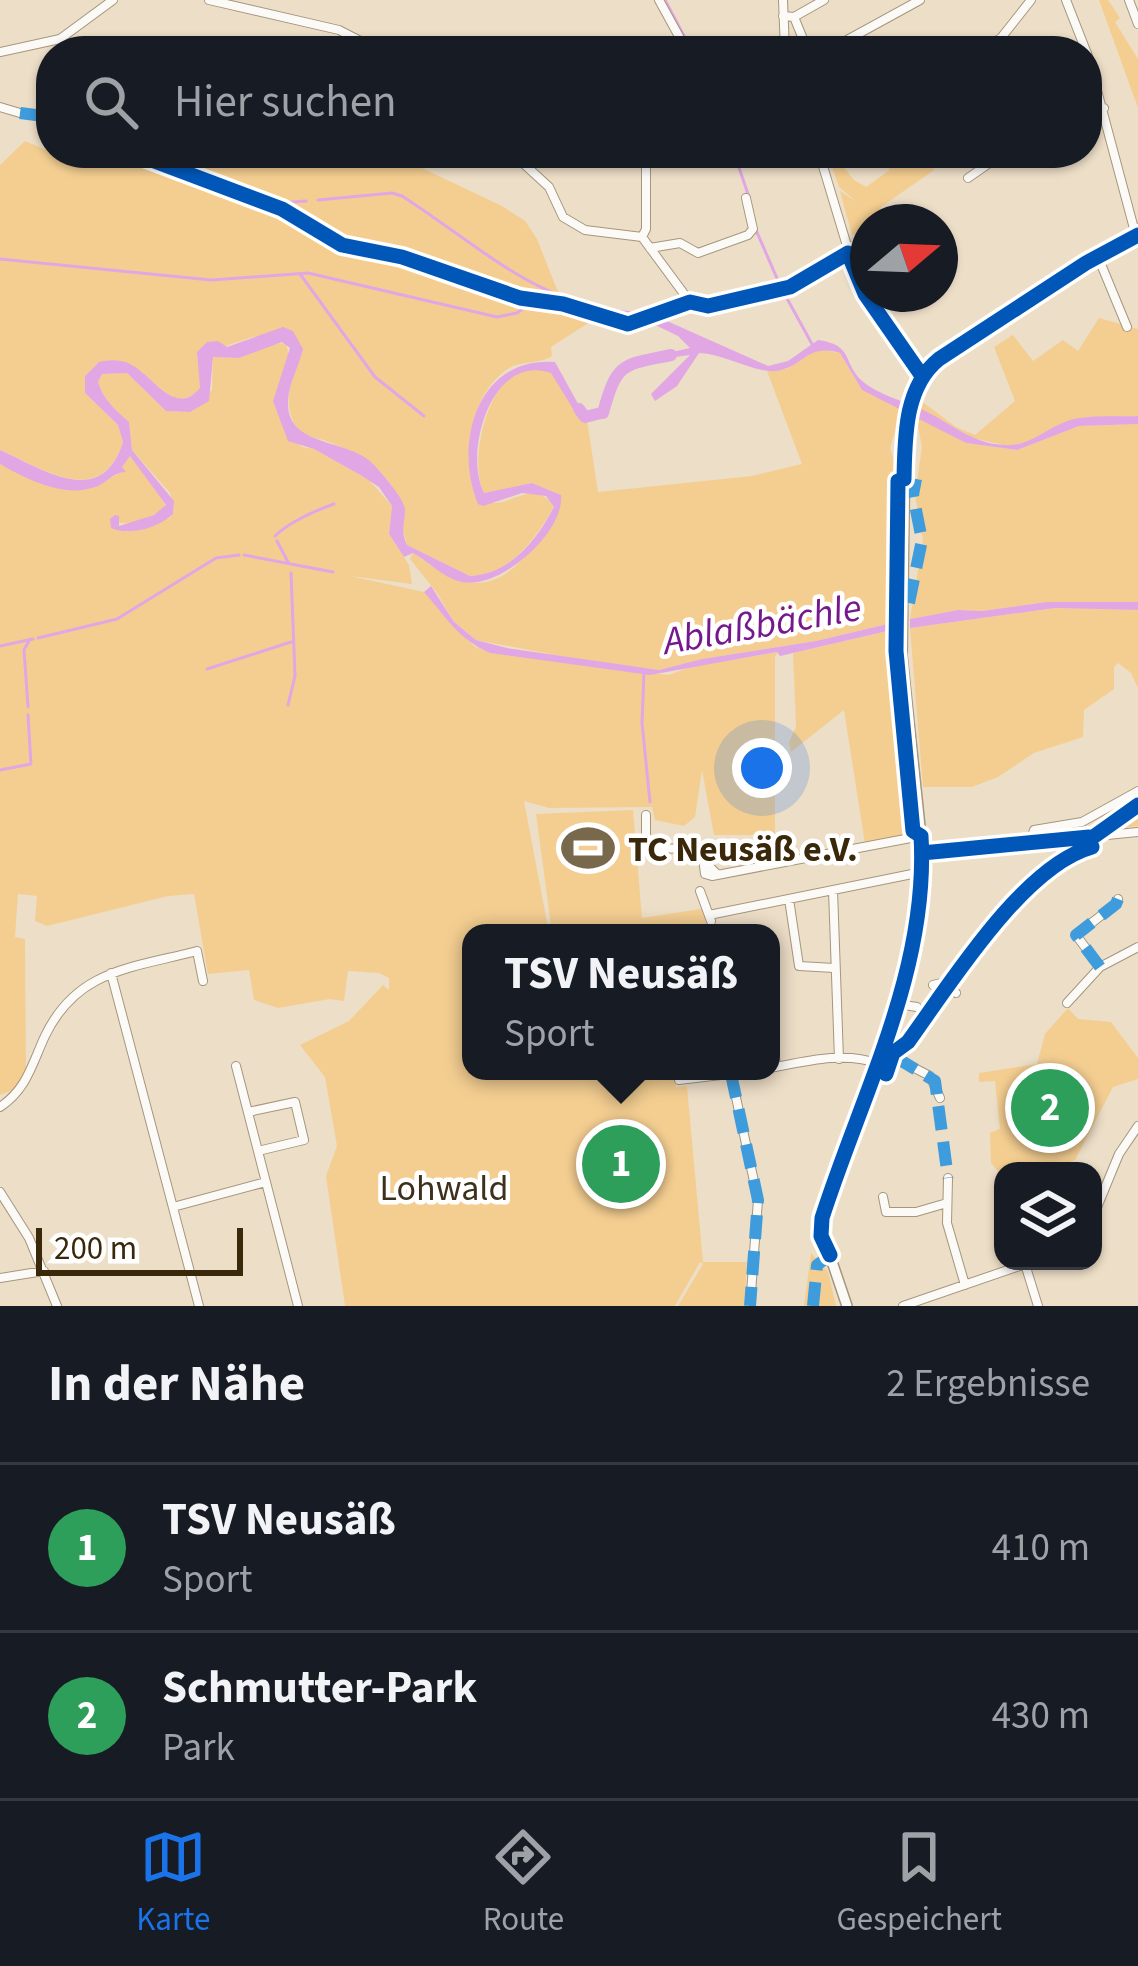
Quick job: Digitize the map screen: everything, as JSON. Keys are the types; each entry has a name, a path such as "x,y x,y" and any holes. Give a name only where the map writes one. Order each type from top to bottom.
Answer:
{"street":[{"path":"64,36 113,0"},
{"path":"209,0 351,36"},
{"path":"659,0 679,36"},
{"path":"783,0 799,36"},
{"path":"788,16 824,0"},
{"path":"854,36 920,0"},
{"path":"1003,36 1031,0"},
{"path":"1066,0 1081,36"},
{"path":"1129,0 1138,23"},
{"path":"786,36 788,16"},
{"path":"0,52 36,44"},
{"path":"847,1306 820,1226 897,1004 914,943 922,872 902,640 908,422 913,398 922,376 939,359 1137,236 1102,101"},
{"path":"0,107 20,113"},
{"path":"528,168 549,188 563,217 585,230 642,237 691,302"},
{"path":"642,237 646,168"},
{"path":"823,168 865,294 922,376"},
{"path":"968,178 982,168"},
{"path":"650,248 680,244 698,254 748,235 753,229 746,198"},
{"path":"633,322 691,302 708,306 790,287 848,254"},
{"path":"1098,257 1127,327"},
{"path":"1030,843 1034,830 1082,822 1138,791"},
{"path":"646,815 646,848 690,848 718,875 921,836"},
{"path":"922,853 1138,832"},
{"path":"700,891 710,918 922,872"},
{"path":"832,890 838,1059"},
{"path":"789,899 799,966 834,968"},
{"path":"1100,967 1076,935 1118,899"},
{"path":"1067,1004 1100,967 1138,947"},
{"path":"0,1107 26,1082 45,1036 82,986 111,973 197,951 203,980"},
{"path":"111,973 199,1306"},
{"path":"933,985 941,982 956,993"},
{"path":"897,1004 916,1007"},
{"path":"881,1051 930,1076 940,1098"},
{"path":"780,1067 838,1059 876,1063"},
{"path":"236,1066 298,1306"},
{"path":"680,1081 687,1080"},
{"path":"732,1080 758,1200 750,1306"},
{"path":"0,1097 14,1097"},
{"path":"248,1112 295,1102 304,1140 258,1150"},
{"path":"1102,1195 1119,1154 1138,1126"},
{"path":"948,1178 951,1247 965,1285"},
{"path":"172,1207 266,1182"},
{"path":"0,1192 19,1218 57,1306"},
{"path":"883,1197 886,1212 916,1212 947,1203"},
{"path":"903,1306 1009,1270"},
{"path":"1031,1270 1038,1306"},
{"path":"0,1278 44,1271"}],"green space":[{"path":"1099,0 1108,0 1120,18 1115,22 1138,59 1138,108"},
{"path":"25,141 36,146 36,168 422,168 502,206 525,221 537,239 564,307 593,320 551,347 552,356 506,370 483,397 472,429 475,497 496,503 534,494 554,507 510,562 485,574 470,576 407,545 401,522 405,510 376,468 334,444 301,434 295,424 289,395 302,354 293,331 259,335 197,356 201,388 178,400 132,367 99,362 85,376 85,393 118,425 123,442 113,463 100,475 68,478 0,450 0,165"},
{"path":"832,168 844,168 866,187 888,168 934,170 885,204 850,204 850,228 840,191 857,202 839,187"},
{"path":"1099,318 1138,329 1138,416 1078,418 1030,442 1008,446 968,437 918,408 920,400 975,435 1015,401 994,347 1013,335 1033,361 1063,340 1078,351"},
{"name":"Lohwald","path":"286,343 289,356 273,401 285,430 302,447 369,480 392,506 389,534 409,565 412,584 350,576 424,592 474,646 490,653 669,675 778,652 775,835 714,835 702,770 695,817 684,826 655,820 652,807 549,808 524,801 547,924 462,924 462,1080 675,1080 676,1087 687,1086 703,1262 747,1262 744,1306 678,1306 700,1262 675,1306 345,1306 326,1176 337,1146 325,1077 300,1045 349,1021 383,985 389,990 389,978 348,971 344,1001 278,1008 254,1000 249,970 208,974 194,894 47,926 35,921 37,896 18,894 15,937 25,939 26,1073 20,1087 0,1095 0,464 44,484 79,490 125,471 121,467 130,456 166,506 139,522 110,519 127,532 170,518 174,509 170,493 132,450 129,422 103,394 98,382 102,374 127,373 166,411 190,412 212,390 213,357 239,358"},
{"path":"818,349 840,353 862,390 902,409 890,448 897,471 896,622 659,670 476,640 454,622 410,559 413,553 453,578 473,583 491,580 521,560 544,528 561,495 532,483 484,493 479,477 481,434 498,392 511,376 527,368 546,370 558,380 575,410 587,420 598,492 752,476 802,464 767,371 786,369"},
{"path":"916,416 966,443 1016,450 1079,426 1138,424 1138,602 1047,602 910,619 923,539 915,495 922,447"},
{"path":"1055,608 1138,610 1138,688 1131,673 1118,663 1114,689 1084,710 1083,737 1034,753 998,777 972,787 923,787 910,628"},
{"path":"896,629 896,681 912,831 865,844 844,710 791,752 789,742 796,727 793,653"},
{"path":"1138,796 1138,826 1078,833"},
{"name":"TC Neusäß e.V.","path":"633,810 642,918 701,909 707,924 551,924 536,814"},
{"path":"1068,1008 1078,1019 1111,1022 1138,1058 1138,1079 1113,1087 1075,1160 994,1162 994,1166 990,1133 1000,1129 995,1081 979,1082 979,1073 1037,1064 1045,1034"},
{"path":"811,1253 828,1272 836,1306 804,1306"}],"shaded area":[{"path":"658,317 768,366 788,361 818,340 829,342 842,350 868,386 993,444 1023,443 1082,418 1138,416 1138,424 1079,426 1017,450 966,443 862,390 840,353 829,351 812,353 776,371 699,353 677,386 655,401 651,394 690,355 660,359 659,355 690,348 678,336 647,321"},
{"path":"283,327 293,331 303,349 288,396 290,417 297,428 372,463 404,505 407,545 470,576 498,569 521,553 554,507 546,496 522,493 478,504 469,456 478,408 507,373 528,364 555,362 587,420 578,417 551,373 530,370 498,391 480,431 477,454 484,493 532,483 561,495 553,525 541,541 511,568 477,582 455,580 413,553 404,557 389,534 392,506 379,487 314,449 288,441 273,401 290,348 282,342 239,358 213,357 209,401 190,412 166,411 127,373 102,374 98,382 103,394 129,422 132,450 174,501 173,514 152,527 111,528 110,519 115,515 119,526 154,515 166,505 130,456 122,467 126,472 80,490 44,485 0,464 0,450 68,479 100,475 113,463 123,442 118,425 85,393 85,376 99,362 128,363 181,399 200,388 197,352 207,342 218,341 227,347"},
{"path":"431,586 454,622 476,640 659,670 896,622 896,629 780,656 777,652 650,675 490,653 446,619 424,592"},
{"path":"1047,602 1138,602 1138,610 1055,608 910,628 910,619"},
{"path":"1043,1115 1051,1120 1067,1119 1069,1125 1052,1139 1043,1132 1036,1138 1024,1133 1029,1121"}],"waterway":[{"path":"665,0 684,36"},
{"path":"187,168 279,203 306,201"},
{"path":"739,168 749,197"},
{"path":"318,200 402,196 540,287 601,309 635,313"},
{"path":"756,230 779,283"},
{"path":"0,259 211,280 308,273 497,317 517,313 531,303"},
{"path":"300,274 375,377 424,416"},
{"path":"784,293 812,344"},
{"path":"603,413 624,369 671,355"},
{"path":"579,409 585,417 601,413"},
{"path":"275,536 334,504"},
{"path":"277,541 288,562"},
{"path":"38,638 117,619 216,558 239,555"},
{"path":"244,555 333,572"},
{"path":"288,705 295,676 291,573"},
{"path":"28,707 24,650 30,639"},
{"path":"0,646 33,639"},
{"path":"207,669 291,642"},
{"path":"644,672 642,723 650,802"},
{"path":"0,770 31,764 28,715"}],"marked path":[{"path":"20,113 36,115"},
{"path":"909,603 922,540 913,495 916,479"},
{"path":"1100,967 1076,935 1118,899"},
{"path":"895,1057 935,1081 948,1178"},
{"path":"732,1080 758,1200 750,1306"},
{"path":"813,1306 817,1265 835,1252"}],"cycle path":[{"path":"173,168 282,209 342,245 402,257 520,298 563,304 628,324 690,302 708,306 790,287 848,253 865,294 922,376"},
{"path":"830,1255 821,1236 822,1218 890,1030 915,935 921,886 921,836 913,831 896,651 898,481 904,479 913,398 939,359 1086,263 1138,235"},
{"path":"886,1074 893,1053 908,1042 966,960 1015,902 1066,858 1092,847 1089,840 1138,805"},
{"path":"922,853 1089,837"}],"place":[{"name":"TC Neusäß e.V.","path":"588,848"},
{"name":"Schmutter-Park","path":"1050,1108"},
{"name":"TSV Neusäß","path":"621,1164"}],"water label":[{"name":"Ablaßbächle","path":"762,623"}]}
